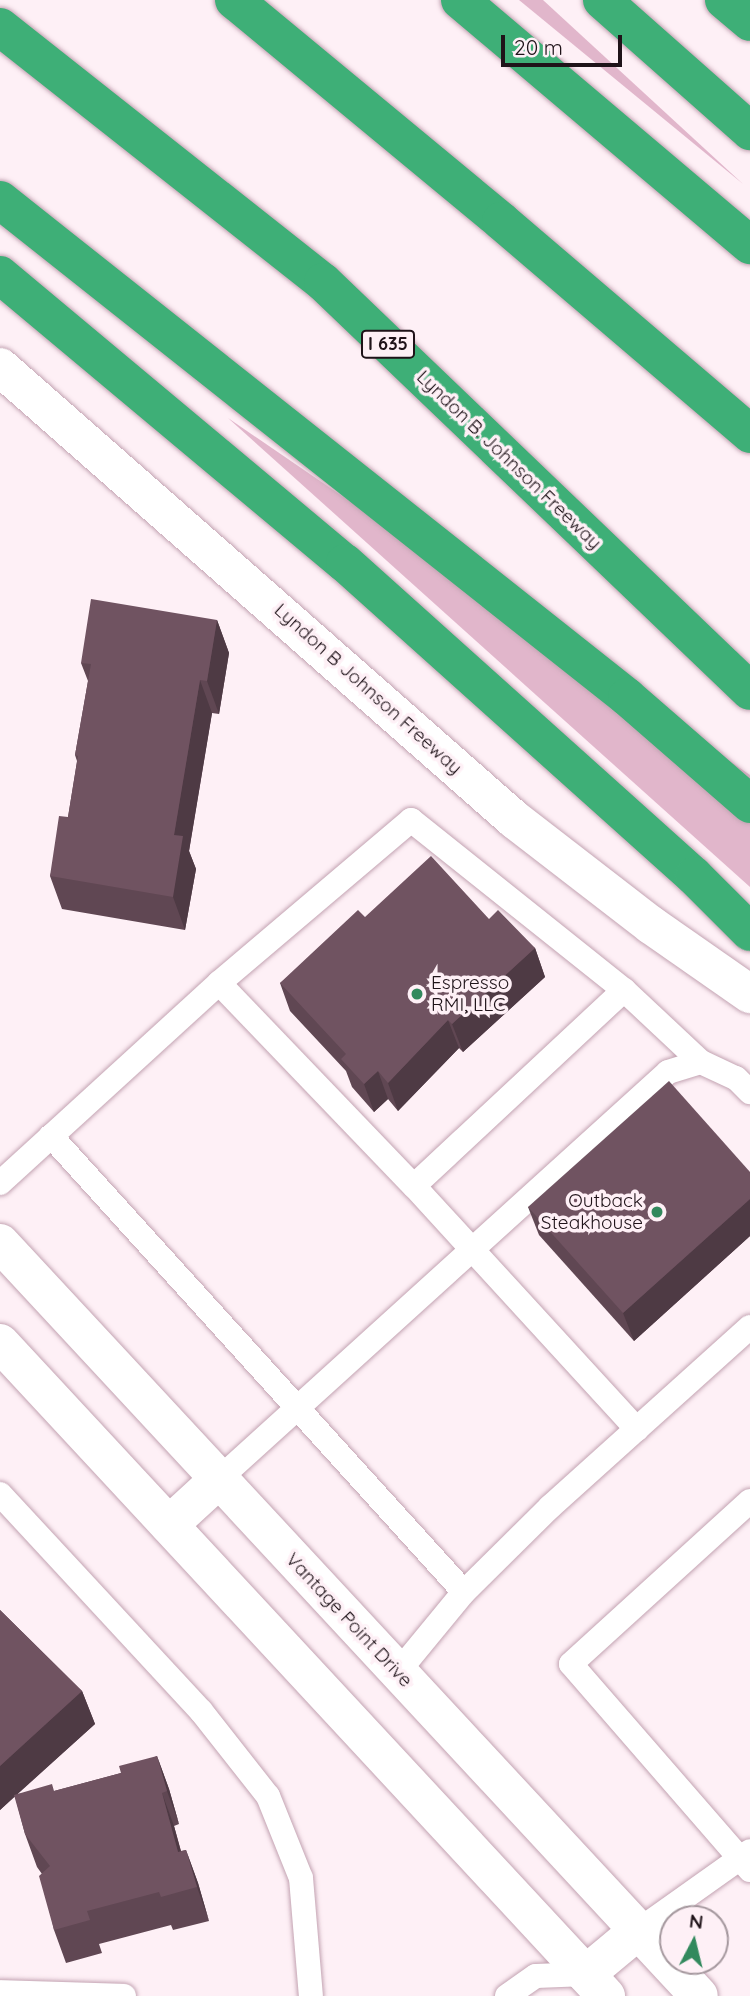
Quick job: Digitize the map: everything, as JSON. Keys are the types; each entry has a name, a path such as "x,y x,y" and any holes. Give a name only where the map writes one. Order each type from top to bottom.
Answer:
{"highway":[{"path":"234,0 501,221 750,434"},
{"path":"460,0 750,245"},
{"path":"602,0 750,131"},
{"path":"724,0 750,22"},
{"name":"Lyndon B. Johnson Freeway","path":"0,27 323,282 750,691"},
{"path":"0,200 626,697 750,804"},
{"path":"0,275 345,564 694,876 750,932"}],"street":[{"name":"Lyndon B Johnson Freeway","path":"0,366 515,820 652,925 750,994"},
{"name":"Vantage Point Drive","path":"0,1243 699,1996"},
{"path":"0,1343 592,1989 639,1930"},
{"path":"169,1525 218,1480"}],"lane":[{"path":"0,1183 219,983 411,820 624,990 701,1062 736,1078 750,1092"},
{"path":"219,983 414,1186 637,1429"},
{"path":"414,1186 624,990"},
{"path":"218,1480 668,1072 701,1062"},
{"path":"51,1136 464,1592"},
{"path":"398,1672 464,1592 550,1507 750,1326"},
{"path":"0,1494 201,1711 268,1796 301,1878 311,1996"},
{"path":"639,1930 747,1860 571,1664 750,1501"},
{"path":"507,1996 536,1976 592,1989"},
{"path":"0,1992 124,1996"}],"shaded area":[{"path":"519,0 543,0 743,184"},
{"path":"228,418 750,775 750,887 526,686"}],"building":[{"path":"91,599 217,620 207,681 200,680 174,835 183,836 173,897 50,876 59,816 68,817 78,756 75,755 91,664 81,663"},
{"name":"Espresso RMI, LLC","path":"431,856 489,919 498,910 535,948 452,1024 448,1020 388,1083 378,1071 364,1084 341,1059 346,1054 280,983 358,910 365,917"},
{"name":"Outback Steakhouse","path":"669,1081 750,1172 750,1199 623,1313 528,1207"},
{"path":"0,1610 82,1691 0,1766"},
{"path":"157,1756 167,1791 162,1793 178,1852 186,1850 197,1887 161,1897 159,1892 87,1911 90,1920 54,1930 39,1876 50,1866 25,1834 14,1795 52,1784 54,1791 121,1773 119,1766"}],"place":[{"name":"Espresso RMI, LLC","path":"417,994"},
{"name":"Outback Steakhouse","path":"657,1212"}]}
